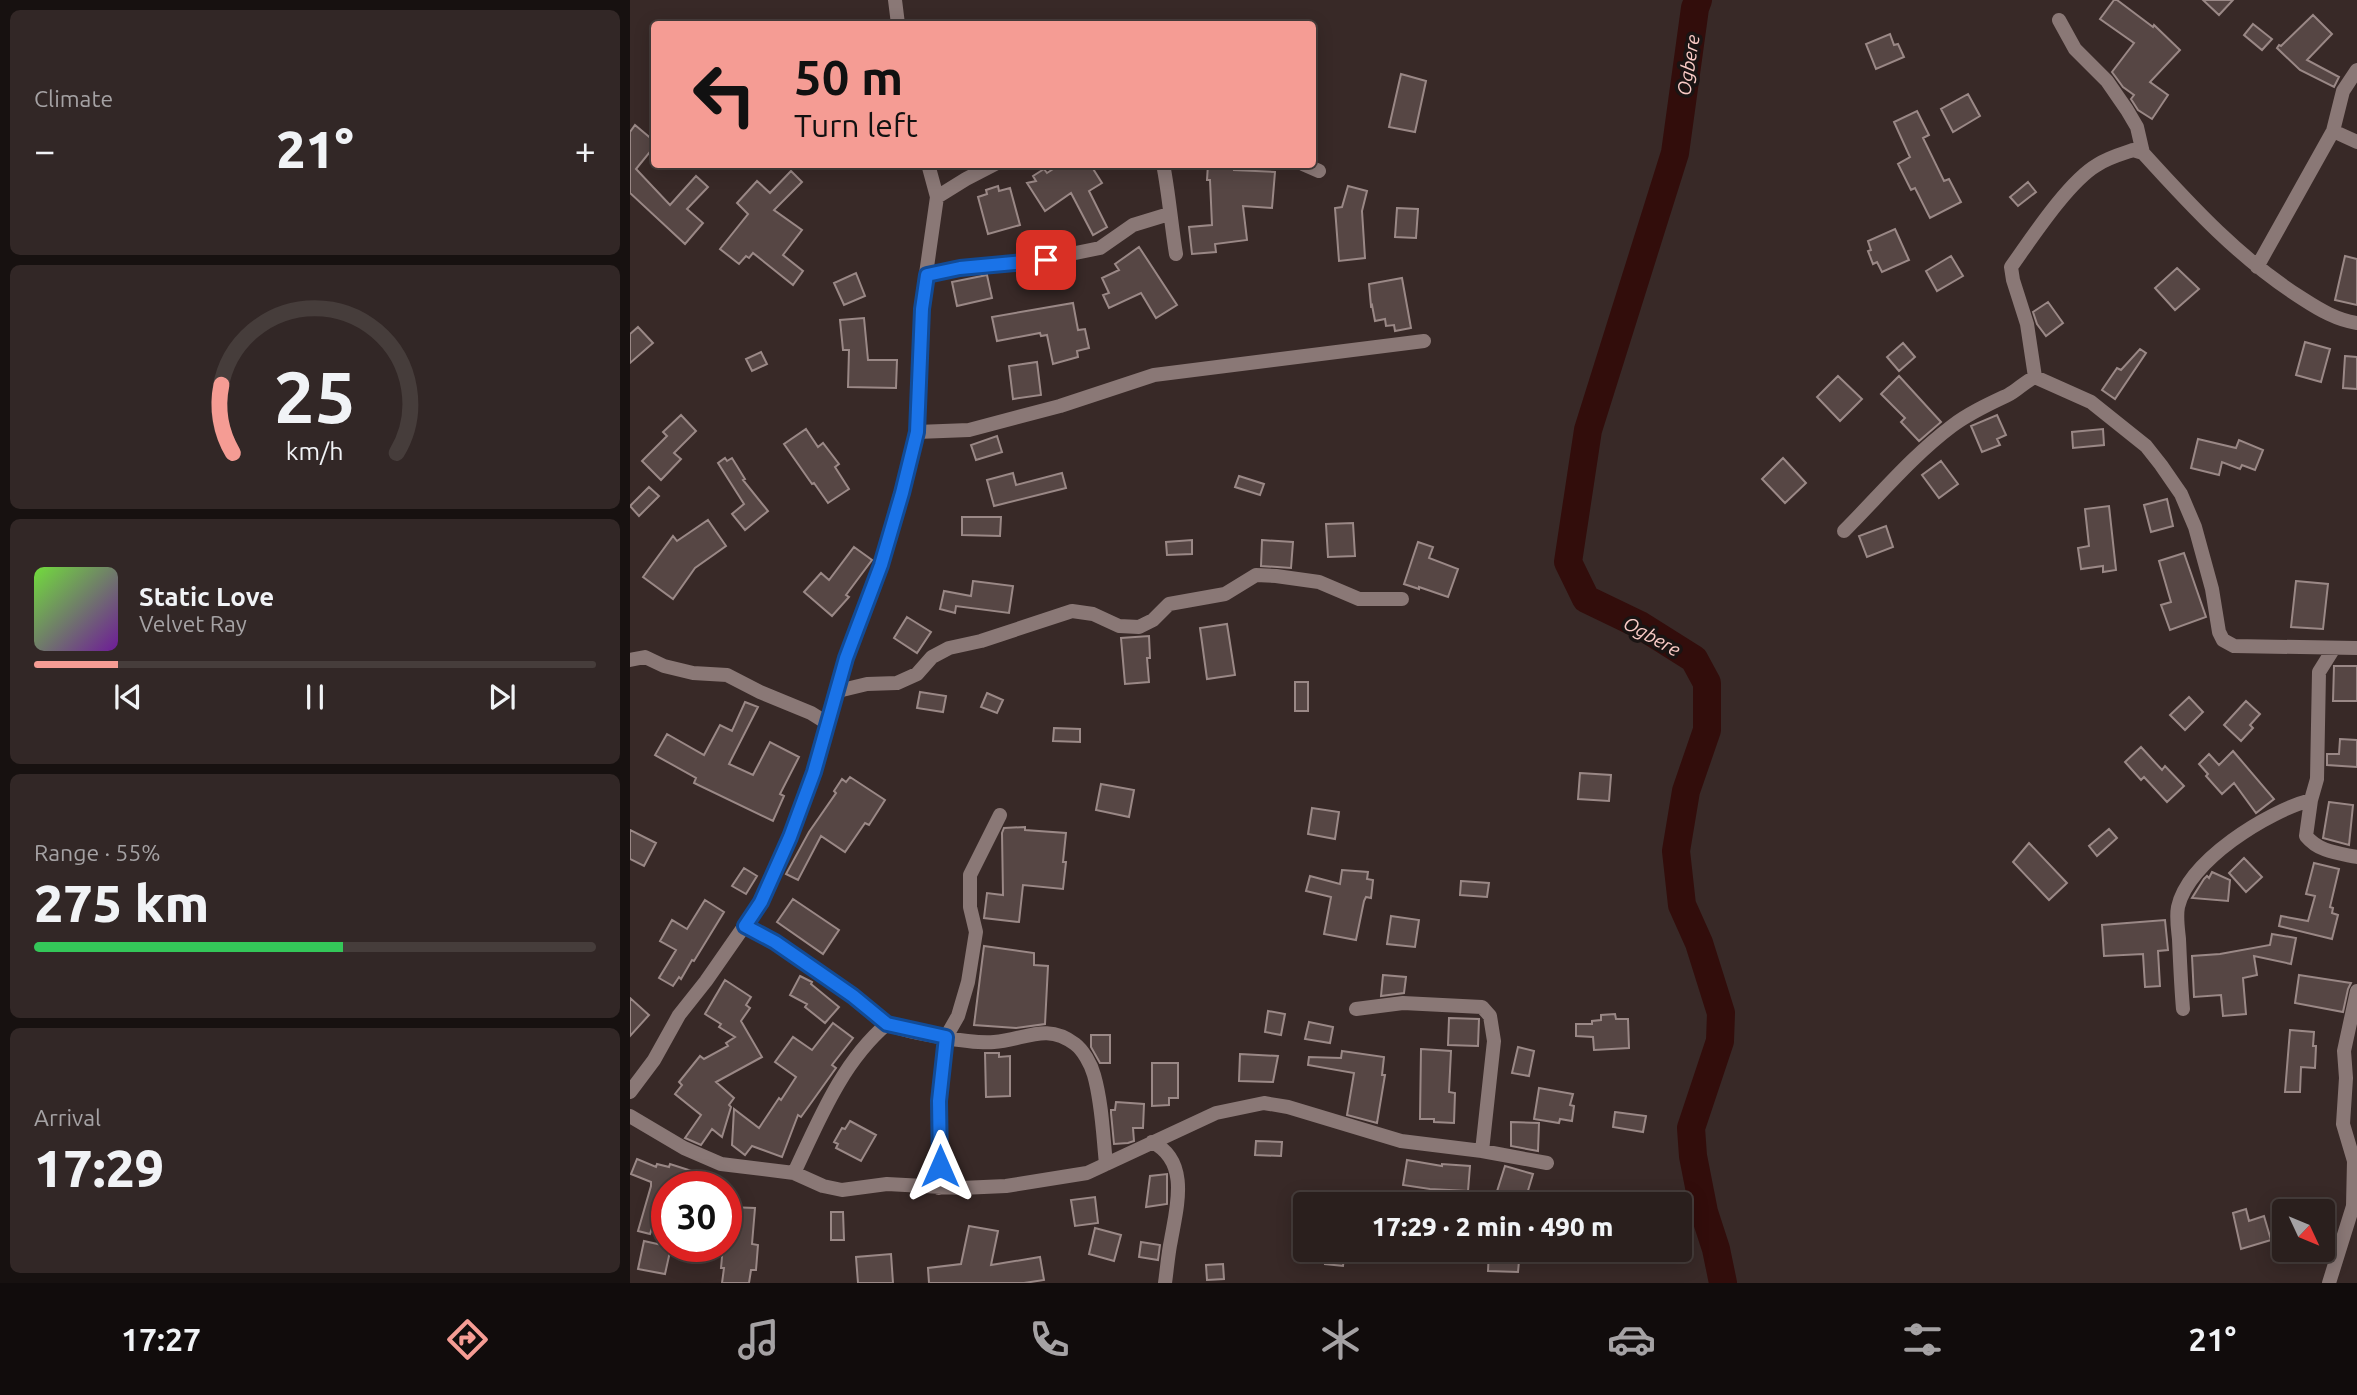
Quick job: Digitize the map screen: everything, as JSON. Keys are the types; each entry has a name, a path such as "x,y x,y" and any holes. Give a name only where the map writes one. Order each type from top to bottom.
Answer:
{"street":[{"path":"895,0 898,21"},
{"path":"2059,20 2075,49 2107,81 2127,110 2137,127 2143,153 2197,213 2258,267 2327,315 2357,323"},
{"path":"2258,267 2333,131 2343,91 2357,70"},
{"path":"2333,131 2357,142"},
{"path":"2035,377 2027,324 2011,267 2046,218 2095,165 2133,150 2143,153"},
{"path":"630,1092 654,1060 679,1015 761,902 790,837 814,772 846,658 881,565 917,432 922,309 937,197 929,168"},
{"path":"937,197 987,168"},
{"path":"1164,168 1176,254"},
{"path":"1312,168 1319,171"},
{"path":"927,275 960,268 1046,260 1100,248 1133,225 1169,214"},
{"path":"917,432 969,430 1060,406 1154,375 1424,341"},
{"path":"1844,531 1926,448 1951,427 2035,377 2091,402 2146,446 2161,465 2181,494 2195,527 2223,640 2234,646 2357,648"},
{"path":"838,691 867,684 897,683 917,674 932,657 949,648 981,641 1072,611 1093,614 1119,626 1139,627 1153,620 1169,604 1225,594 1256,575 1319,582 1359,599 1402,599"},
{"path":"2334,648 2319,672 2317,779 2306,836 2313,844 2331,852 2357,857"},
{"path":"630,660 645,657 664,666 693,673 727,675 827,723"},
{"path":"2183,1009 2177,910 2183,889 2204,863 2261,821 2289,806 2311,800"},
{"path":"939,1188 939,1101 946,1037 958,1016 968,982 976,932 970,907 970,875 1000,815"},
{"path":"745,926 775,942 853,996 887,1024 946,1037 993,1042 1049,1031 1063,1035 1080,1048 1093,1073 1100,1106 1106,1164"},
{"path":"2329,1283 2353,1206 2354,1161 2343,1124 2346,1077 2344,1051 2357,991"},
{"path":"1356,1009 1403,1003 1452,1005 1482,1007 1490,1016 1494,1041 1482,1152"},
{"path":"793,1172 837,1084 869,1040 887,1024"},
{"path":"630,1116 684,1148 721,1164 793,1172 823,1186 842,1190 887,1184 939,1188 1006,1186 1087,1173 1216,1113 1264,1103 1288,1107 1401,1142 1548,1163"},
{"path":"1152,1142 1163,1147 1178,1176 1178,1202 1166,1283"}],"building":[{"path":"2114,0 2153,27 2154,25 2180,50 2150,82 2168,95 2152,119 2138,110 2131,99 2134,95 2123,87 2112,72 2134,43 2100,19"},
{"path":"2203,0 2233,0 2219,15"},
{"path":"2313,15 2332,34 2307,60 2339,77 2334,87 2300,70 2277,48"},
{"path":"2253,24 2272,39 2262,50 2244,35"},
{"path":"1890,34 1894,45 1898,44 1904,57 1876,69 1866,44"},
{"path":"1401,74 1426,81 1415,132 1389,127"},
{"path":"1968,94 1980,116 1953,132 1941,109"},
{"path":"1917,111 1929,135 1923,138 1944,181 1949,179 1961,202 1930,218 1915,188 1911,190 1898,164 1910,157 1894,122"},
{"path":"635,125 651,138 651,151 636,169 670,205 696,176 708,187 687,209 703,223 685,244 630,193 630,132"},
{"path":"1055,168 1093,168 1102,183 1089,191 1107,227 1093,235 1071,193 1045,211 1027,183 1036,181 1033,176 1044,169 1047,173"},
{"path":"1208,168 1275,172 1272,208 1243,206 1247,240 1215,244 1216,252 1192,254 1189,227 1212,225 1210,180 1207,180"},
{"path":"791,171 802,182 774,210 802,230 783,255 803,271 793,285 753,253 739,264 720,249 748,214 737,203 757,181 770,193"},
{"path":"2028,182 2036,192 2018,206 2010,197"},
{"path":"998,186 999,191 1010,188 1020,225 988,234 978,197 987,194 986,190"},
{"path":"1348,186 1367,191 1362,211 1365,258 1339,261 1335,208 1342,207"},
{"path":"1397,208 1418,209 1416,238 1395,237"},
{"path":"1895,229 1909,260 1882,272 1877,262 1873,264 1868,251 1871,250 1868,241"},
{"path":"1139,247 1177,305 1156,318 1141,293 1109,308 1103,295 1109,293 1102,278 1119,270 1115,264"},
{"path":"1951,256 1963,276 1937,291 1926,271"},
{"path":"2345,256 2357,259 2357,305 2335,300"},
{"path":"2177,268 2199,289 2175,310 2155,288"},
{"path":"856,273 865,296 844,305 834,283"},
{"path":"987,275 992,298 957,306 952,282"},
{"path":"1402,278 1411,328 1395,331 1394,325 1386,326 1385,319 1375,321 1369,284"},
{"path":"2048,302 2063,323 2046,336 2037,324 2033,312"},
{"path":"1073,303 1078,330 1085,329 1089,348 1077,351 1078,357 1053,364 1047,335 1041,336 1040,333 997,341 992,317"},
{"path":"864,318 868,360 897,360 896,388 848,387 849,350 843,350 840,320"},
{"path":"638,327 653,343 630,363 630,334"},
{"path":"2305,342 2330,349 2321,382 2296,375"},
{"path":"1903,343 1915,357 1899,371 1887,357"},
{"path":"2140,349 2146,353 2115,399 2102,390 2117,368 2121,370"},
{"path":"761,352 767,364 752,371 746,359"},
{"path":"2345,356 2357,357 2357,389 2343,388"},
{"path":"1037,362 1041,395 1013,399 1009,366"},
{"path":"1838,376 1862,399 1840,421 1817,397"},
{"path":"1899,376 1941,422 1919,441 1901,422 1905,418 1881,394"},
{"path":"681,415 696,431 674,453 681,459 661,480 642,461 667,436 663,432"},
{"path":"1997,415 2006,435 1997,439 2000,445 1982,452 1971,426"},
{"path":"806,429 818,447 823,443 839,464 835,467 849,489 828,503 784,444"},
{"path":"2103,429 2104,445 2073,448 2072,432"},
{"path":"997,436 1002,452 976,460 971,445"},
{"path":"2198,439 2236,448 2239,440 2263,450 2255,470 2242,465 2240,469 2222,462 2219,475 2191,468"},
{"path":"725,458 727,461 732,458 745,479 743,480 768,511 745,530 732,514 744,504 718,463"},
{"path":"1783,458 1806,483 1785,503 1762,479"},
{"path":"1941,461 1958,484 1939,498 1922,475"},
{"path":"1013,473 1016,485 1062,473 1066,488 994,506 987,480"},
{"path":"1239,476 1264,484 1260,495 1235,487"},
{"path":"649,487 659,496 639,516 630,506"},
{"path":"2167,499 2173,526 2151,532 2144,505"},
{"path":"2109,506 2116,570 2103,572 2103,566 2081,569 2078,548 2089,546 2085,509"},
{"path":"962,517 1001,517 1000,536 962,535"},
{"path":"708,520 726,546 695,568 673,599 643,577 673,536 677,541"},
{"path":"1353,523 1355,556 1328,557 1326,524"},
{"path":"1886,526 1893,547 1867,557 1859,536"},
{"path":"1192,540 1192,554 1167,555 1166,542"},
{"path":"1262,540 1293,542 1291,568 1261,566"},
{"path":"1418,542 1433,547 1429,558 1458,569 1448,597 1404,584"},
{"path":"854,547 872,560 846,595 849,597 832,616 804,592 821,573 829,580"},
{"path":"2184,553 2206,617 2170,630 2161,605 2171,602 2159,561"},
{"path":"973,581 1013,586 1009,613 956,606 955,613 940,609 944,591 971,596"},
{"path":"2296,581 2328,584 2323,629 2291,627"},
{"path":"907,617 931,632 917,653 894,638"},
{"path":"1227,624 1235,675 1207,679 1200,628"},
{"path":"1149,636 1149,682 1125,684 1121,638"},
{"path":"2334,666 2357,666 2357,701 2333,701"},
{"path":"1295,682 1308,682 1308,711 1295,711"},
{"path":"920,692 946,696 943,712 917,708"},
{"path":"987,693 1003,700 997,713 981,707"},
{"path":"2189,697 2203,712 2185,730 2170,715"},
{"path":"2246,701 2260,714 2250,725 2253,728 2241,741 2224,725"},
{"path":"745,702 758,707 729,764 753,775 770,742 799,757 780,794 784,796 773,821 694,783 696,778 655,755 667,734 704,755 720,725 732,731"},
{"path":"1054,728 1080,729 1080,742 1053,741"},
{"path":"2340,739 2357,740 2357,767 2327,765 2327,754 2339,754"},
{"path":"2141,747 2162,770 2165,766 2184,786 2167,802 2144,777 2141,780 2125,762"},
{"path":"2233,751 2274,799 2256,813 2234,783 2222,794 2199,764 2209,754 2219,765"},
{"path":"1580,773 1611,775 1609,801 1578,799"},
{"path":"850,777 885,800 869,825 865,823 845,852 821,836 798,880 786,874 809,832 836,793 834,791 842,779 846,782"},
{"path":"1101,784 1134,790 1129,817 1096,810"},
{"path":"2329,802 2353,805 2349,845 2323,838"},
{"path":"1312,808 1339,812 1335,839 1308,834"},
{"path":"1025,827 1025,830 1066,833 1063,889 1023,885 1019,922 984,918 987,893 1003,895 1004,828"},
{"path":"2109,829 2117,838 2097,856 2089,846"},
{"path":"630,830 656,843 644,866 630,859"},
{"path":"2029,843 2067,883 2049,900 2013,862"},
{"path":"2244,858 2262,877 2246,892 2229,873"},
{"path":"2314,863 2339,869 2330,907 2333,908 2332,913 2338,915 2332,939 2279,926 2281,916 2308,921 2315,896 2306,894"},
{"path":"744,868 757,876 746,894 732,886"},
{"path":"1342,870 1368,872 1367,879 1373,880 1371,898 1366,897 1364,901 1356,940 1324,934 1331,897 1306,891 1310,876 1340,884"},
{"path":"2212,872 2230,880 2228,901 2192,898"},
{"path":"1461,881 1489,883 1487,897 1460,895"},
{"path":"793,899 839,930 823,954 777,922"},
{"path":"705,900 724,912 694,961 692,960 681,979 679,977 673,986 659,978 676,950 660,941 672,920 687,929"},
{"path":"1391,916 1419,920 1415,947 1387,944"},
{"path":"2165,920 2168,950 2158,951 2160,986 2145,987 2143,954 2104,956 2102,925"},
{"path":"2272,934 2296,938 2291,964 2254,956 2257,975 2243,978 2246,1014 2223,1016 2221,995 2194,997 2192,956 2270,945"},
{"path":"984,946 1034,953 1034,965 1048,966 1045,1024 1016,1028 974,1025"},
{"path":"1383,975 1406,977 1404,993 1381,996"},
{"path":"2299,975 2351,983 2343,1012 2295,1003"},
{"path":"800,976 812,982 811,984 839,1007 825,1023 805,1007 807,1004 790,995"},
{"path":"725,980 751,997 746,1005 750,1008 741,1021 762,1057 716,1082 734,1098 729,1105 731,1107 722,1137 712,1129 701,1145 685,1138 701,1115 675,1094 682,1085 679,1082 700,1056 704,1059 728,1046 726,1043 735,1037 705,1014"},
{"path":"630,998 649,1015 630,1036"},
{"path":"1268,1011 1285,1014 1281,1035 1265,1032"},
{"path":"1615,1014 1616,1019 1628,1019 1629,1048 1594,1050 1593,1037 1576,1036 1576,1024 1592,1024 1592,1021 1601,1020 1601,1015"},
{"path":"1449,1018 1479,1019 1478,1046 1448,1045"},
{"path":"1309,1022 1333,1027 1330,1043 1305,1039"},
{"path":"833,1023 853,1038 832,1065 836,1068 801,1117 798,1115 782,1157 752,1146 745,1155 732,1145 734,1109 759,1128 796,1077 775,1062 793,1037 812,1050"},
{"path":"2290,1030 2314,1032 2315,1068 2301,1067 2300,1092 2285,1092"},
{"path":"1091,1035 1110,1035 1110,1063 1100,1063 1091,1047"},
{"path":"1518,1047 1534,1051 1529,1076 1512,1073"},
{"path":"1421,1049 1451,1051 1449,1092 1455,1093 1454,1123 1420,1119"},
{"path":"1342,1051 1384,1057 1382,1075 1385,1075 1377,1123 1347,1115 1354,1073 1308,1065 1309,1057 1341,1058"},
{"path":"985,1053 999,1053 999,1057 1010,1056 1010,1096 986,1097"},
{"path":"1240,1054 1278,1056 1273,1082 1239,1081"},
{"path":"1152,1063 1178,1063 1178,1098 1169,1098 1169,1105 1152,1106"},
{"path":"1539,1088 1573,1094 1570,1105 1574,1106 1572,1121 1560,1119 1559,1123 1534,1119"},
{"path":"1116,1102 1144,1104 1143,1128 1133,1128 1134,1141 1114,1144 1111,1110 1115,1110"},
{"path":"1615,1112 1646,1116 1643,1132 1613,1127"},
{"path":"850,1121 876,1135 861,1161 836,1148 838,1144 834,1142 842,1128 845,1129"},
{"path":"1511,1122 1539,1123 1538,1151 1511,1146"},
{"path":"1256,1141 1282,1142 1281,1156 1255,1155"},
{"path":"637,1159 656,1167 657,1164 669,1167 670,1164 692,1171 651,1171 651,1182 631,1174"},
{"path":"1407,1160 1442,1166 1470,1166 1468,1191 1403,1185"},
{"path":"1505,1166 1533,1174 1528,1192 1497,1192"},
{"path":"1167,1174 1167,1204 1146,1207 1150,1176"},
{"path":"651,1186 651,1231 650,1234 638,1231"},
{"path":"1095,1197 1098,1223 1075,1226 1071,1200"},
{"path":"742,1208 755,1208 752,1244 758,1245 756,1270 751,1270 749,1283 722,1283 724,1268 721,1268 722,1262 742,1262"},
{"path":"2246,1209 2249,1221 2264,1216 2271,1240 2241,1249 2233,1213"},
{"path":"831,1212 843,1212 844,1240 831,1240"},
{"path":"969,1226 998,1231 991,1265 1040,1257 1044,1280 1024,1283 929,1283 928,1268 961,1264"},
{"path":"1095,1228 1121,1235 1114,1261 1089,1254"},
{"path":"644,1241 651,1243 651,1262 668,1262 665,1274 638,1269"},
{"path":"1141,1242 1160,1245 1158,1260 1139,1257"},
{"path":"891,1254 893,1283 858,1283 856,1257"},
{"path":"1325,1262 1344,1262 1343,1266"},
{"path":"1488,1262 1519,1262 1518,1272 1488,1271"},
{"path":"1223,1264 1224,1279 1207,1280 1206,1265"}],"waterway":[{"name":"Ogbere","path":"1698,0 1675,153 1588,430 1568,562 1586,599 1640,625 1694,659 1707,683 1707,730 1686,791 1676,851 1682,905 1699,943 1721,1013 1720,1041 1691,1128 1693,1156 1704,1212 1723,1283"}],"route":[{"path":"940,1166 939,1101 946,1037 887,1024 853,996 775,942 745,926 761,902 790,837 814,772 846,658 881,565 902,493 917,432 922,309 927,275 960,268 1046,260"}]}
